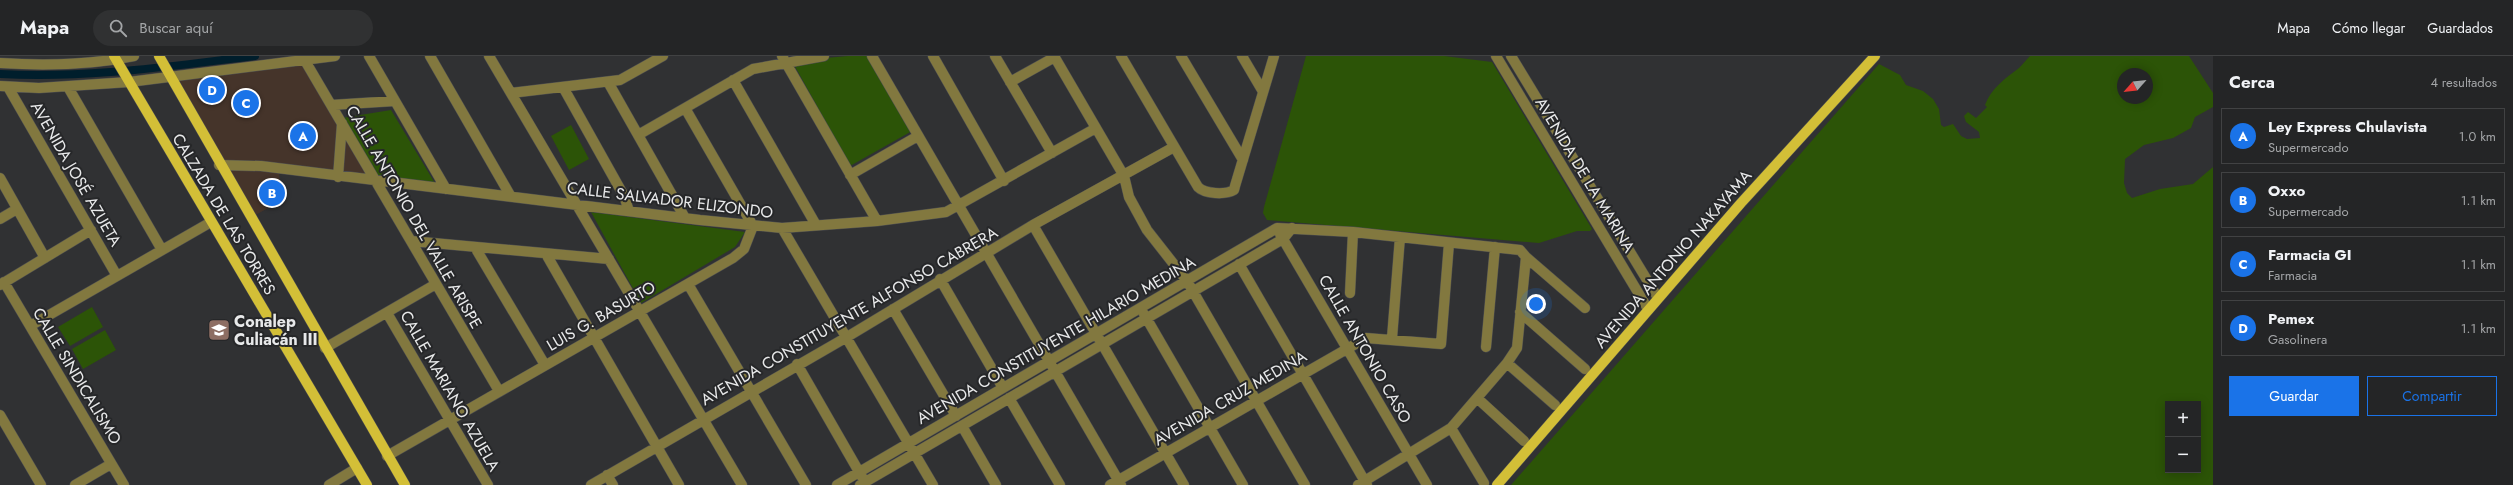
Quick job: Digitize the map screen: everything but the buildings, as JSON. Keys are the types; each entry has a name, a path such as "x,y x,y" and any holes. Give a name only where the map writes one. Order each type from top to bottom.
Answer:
{"main road":[{"name":"CALZADA DE LAS TORRES","path":"159,56 219,165 405,485"},
{"name":"AVENIDA ANTONIO NAKAYAMA","path":"1497,485 1648,309 1782,157 1875,56"},
{"name":"CALZADA DE LAS TORRES","path":"116,60 367,485"}],"street":[{"path":"0,63 51,60 116,60 134,56"},
{"path":"4,87 68,87 168,73 335,56"},
{"path":"369,56 446,189"},
{"path":"430,56 510,196"},
{"path":"489,56 742,485"},
{"path":"511,93 608,82 629,76 663,56"},
{"path":"638,135 753,69 784,59 824,56"},
{"path":"872,56 1055,372 1116,483"},
{"path":"933,56 1004,181"},
{"path":"995,56 1052,153"},
{"path":"1010,82 1054,56 1124,176 1129,197 1145,226 1172,266 1193,291 1305,485"},
{"path":"1121,56 1198,187 1206,192 1227,193 1234,190 1262,90 1274,56"},
{"path":"1182,56 1243,160"},
{"path":"1242,56 1262,90"},
{"name":"AVENIDA DE LA MARINA","path":"1496,56 1648,309"},
{"name":"AVENIDA DE LA MARINA","path":"1511,56 1658,298"},
{"name":"CALLE ANTONIO DEL VALLE ARISPE","path":"304,59 499,391"},
{"path":"784,59 876,221"},
{"path":"733,80 816,225"},
{"path":"608,82 685,218"},
{"name":"AVENIDA JOSÉ AZUETA","path":"4,87 118,276"},
{"path":"68,87 162,250"},
{"path":"564,88 624,196 629,211"},
{"path":"331,105 395,101"},
{"path":"685,108 753,226"},
{"path":"338,177 342,123"},
{"name":"CALLE SALVADOR ELIZONDO","path":"219,165 261,166 338,177 510,196 753,226 782,228 934,215 959,206 1096,128"},
{"path":"850,175 918,136"},
{"name":"AVENIDA CONSTITUYENTE ALFONSO CABRERA","path":"591,485 797,364 847,337 940,279 1033,224 1124,176 1174,147"},
{"path":"0,178 45,258"},
{"path":"0,219 18,209"},
{"path":"30,326 211,222"},
{"path":"1033,224 1184,485"},
{"name":"LUIS G. BASURTO","path":"387,456 733,258 744,250 753,226"},
{"path":"782,228 932,485"},
{"path":"1277,228 1353,232 1495,247 1523,253 1586,308"},
{"name":"AVENIDA CONSTITUYENTE HILARIO MEDINA","path":"837,485 1187,282 1277,228"},
{"name":"CALLE ANTONIO CASO","path":"1277,228 1427,485"},
{"name":"AVENIDA CONSTITUYENTE HILARIO MEDINA","path":"864,484 914,453 1283,239 1292,228"},
{"path":"2,284 91,230"},
{"path":"1350,293 1353,232"},
{"path":"1400,237 1392,338 1441,344 1449,243"},
{"path":"411,241 609,260"},
{"path":"1486,347 1495,247"},
{"path":"476,248 545,365"},
{"path":"1239,264 1302,373 1363,484 1451,428 1507,363 1517,348 1523,253"},
{"path":"546,254 679,485"},
{"path":"940,279 1003,388"},
{"name":"CALLE SINDICALISMO","path":"2,284 30,326 124,485"},
{"path":"325,348 436,284"},
{"path":"688,284 806,485"},
{"path":"893,309 956,416"},
{"path":"1140,309 1147,318 1243,485"},
{"path":"1520,312 1585,369"},
{"name":"CALLE MARIANO AZUELA","path":"387,313 488,485"},
{"name":"AVENIDA CRUZ MEDINA","path":"1116,483 1165,452 1366,338 1392,338"},
{"path":"1507,363 1555,405"},
{"path":"797,364 859,472 864,484"},
{"path":"1009,398 1060,485"},
{"path":"1477,398 1524,441"},
{"path":"0,415 41,485"},
{"path":"962,426 996,485"},
{"path":"1451,428 1484,483"},
{"path":"74,485 111,464"},
{"path":"329,485 357,468"},
{"path":"607,475 613,485"}],"shaded area":[{"path":"304,59 375,181 279,169 281,201 250,218 170,76"}],"green space":[{"path":"848,56 868,56 912,131 850,166 792,61"},
{"path":"1306,56 1444,56 1492,62 1592,229 1590,231 1577,231 1539,243 1267,220 1263,213 1264,207"},
{"path":"2030,56 2189,56 2213,93 2213,107 2195,117 2191,128 2173,138 2144,145 2125,159 2124,183 2127,193 2132,198 2160,189 2193,184 2213,167 2213,485 1511,485 1879,64 1900,75 1906,85 1923,91 1933,99 1939,109 1941,125 1944,127 1953,124 1961,136 1967,139 1980,138 1979,132 1966,122 1964,116 1968,112 1976,118 1987,107 1985,105 1995,88 2019,68"},
{"path":"391,110 436,185 379,179 342,118"},
{"path":"571,125 589,159 569,170 551,136"},
{"path":"591,212 745,232 735,247 641,303"},
{"path":"92,307 103,327 70,346 58,327"},
{"path":"105,330 116,350 83,369 72,349"}],"waterway":[{"path":"0,74 64,75 128,71 255,56"}],"place":[{"name":"Pemex","path":"212,90"},
{"name":"Farmacia GI","path":"246,103"},
{"name":"Ley Express Chulavista","path":"303,136"},
{"name":"Oxxo","path":"272,193"},
{"name":"Conalep Culiacán III","path":"219,330"}]}
